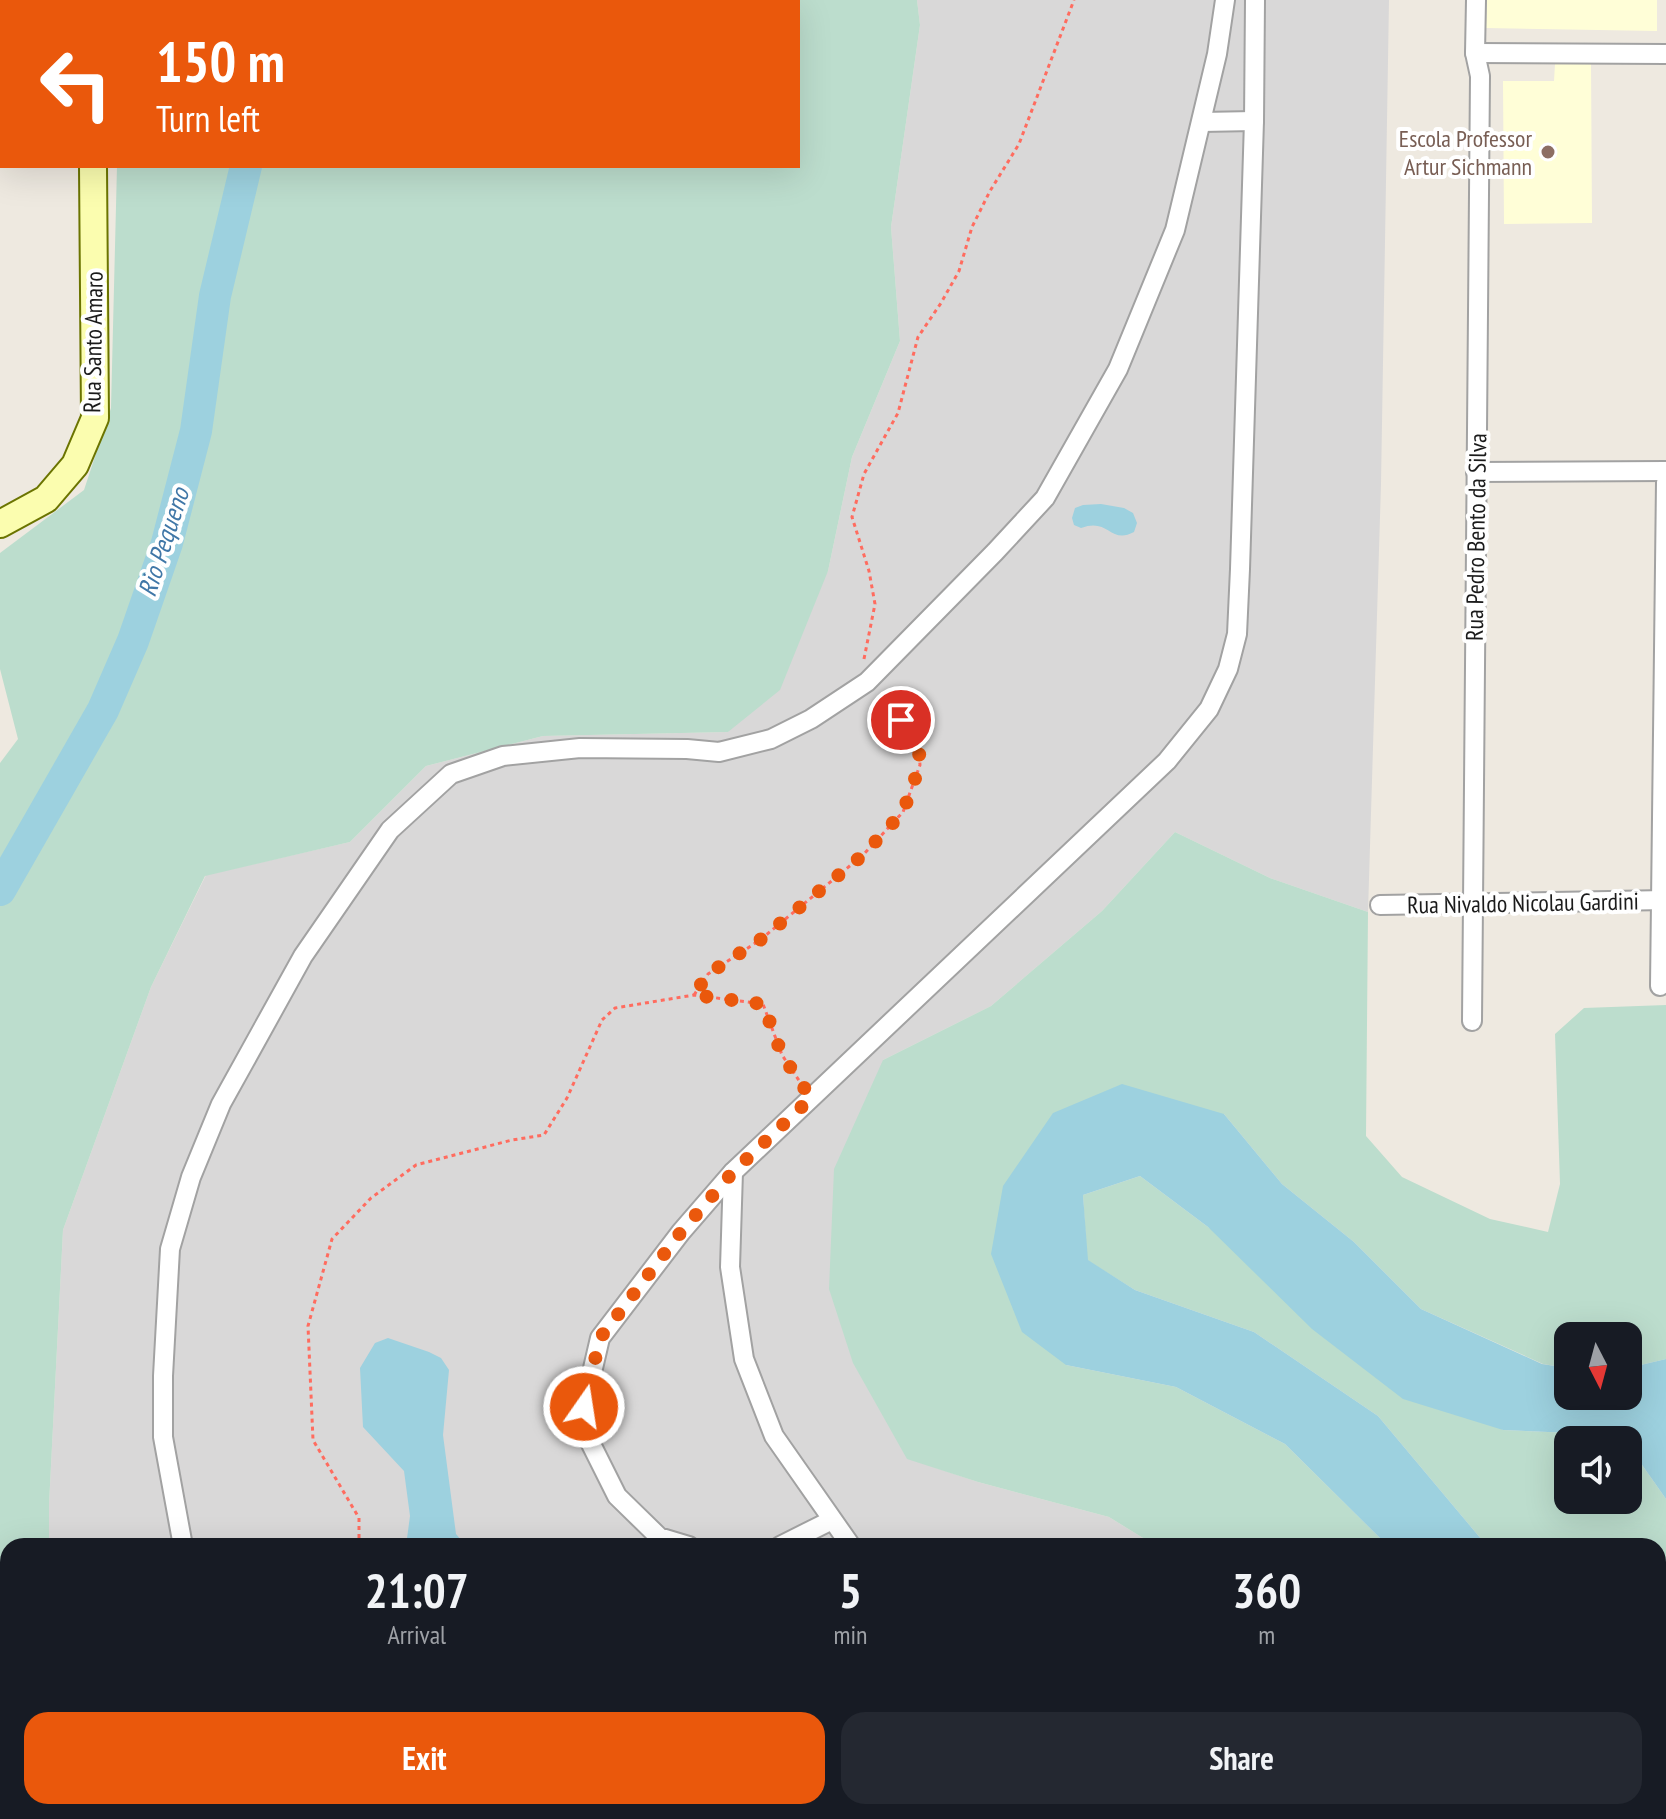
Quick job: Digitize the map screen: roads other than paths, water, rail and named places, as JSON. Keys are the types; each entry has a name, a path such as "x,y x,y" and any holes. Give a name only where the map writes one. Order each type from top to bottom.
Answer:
{"main road":[{"name":"Rua Santo Amaro","path":"0,524 46,499 75,465 95,418 93,168"}],"street":[{"path":"182,1538 163,1437 170,1249 191,1177 221,1104 303,956 390,830 451,774 503,756 580,748 719,752 771,739 811,719 867,682 995,552 1045,498 1124,355 1175,230 1217,54 1225,0"},
{"path":"662,1538 617,1496 587,1436 584,1407 600,1338 681,1232 733,1172 1167,761 1209,709 1228,669 1237,634 1239,595 1255,0"},
{"name":"Rua Pedro Bento da Silva","path":"1472,1021 1480,76 1475,53 1476,0"},
{"path":"1475,53 1666,54"},
{"path":"1202,122 1254,121"},
{"path":"1476,472 1666,471"},
{"path":"1660,986 1664,900 1666,482"},
{"name":"Rua Nivaldo Nicolau Gardini","path":"1380,905 1664,900"},
{"path":"733,1172 730,1267 744,1359 774,1436 845,1538"},
{"path":"796,1538 832,1520"}],"water":[{"path":"1101,504 1133,513 1137,523 1134,532 1120,535 1098,526 1081,528 1074,525 1072,518 1075,508"},
{"path":"1122,1084 1224,1114 1282,1184 1354,1242 1421,1309 1542,1364 1554,1366 1554,1410 1642,1410 1642,1365 1666,1359 1666,1499 1642,1465 1642,1426 1554,1426 1554,1432 1503,1430 1403,1399 1312,1329 1208,1227 1140,1176 1083,1195 1088,1260 1135,1290 1254,1332 1378,1416 1480,1538 1380,1538 1285,1444 1176,1387 1066,1365 1022,1332 991,1254 1003,1186 1053,1113"},
{"path":"388,1338 429,1352 441,1358 449,1370 443,1435 456,1534 459,1538 407,1538 410,1516 404,1471 363,1427 360,1368 375,1343"}],"waterway":[{"name":"Rio Pequeno","path":"0,890 103,710 133,641 167,543 196,431 215,296 246,168"}],"place":[{"name":"Escola Professor Artur Sichmann","path":"1548,152"}]}
